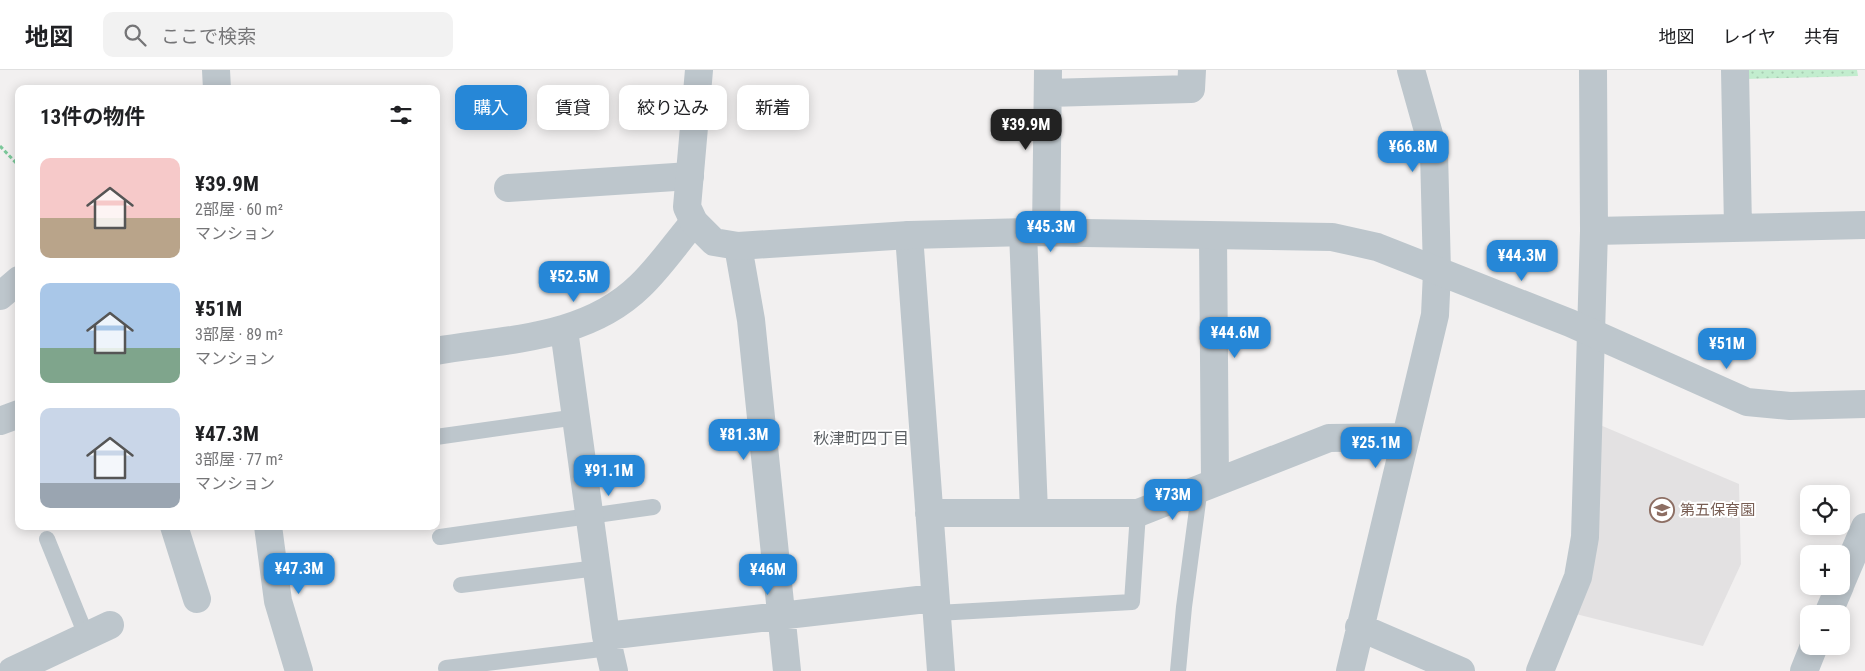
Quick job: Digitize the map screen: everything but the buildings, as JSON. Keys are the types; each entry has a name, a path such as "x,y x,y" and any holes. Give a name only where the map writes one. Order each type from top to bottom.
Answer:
{"street":[{"path":"216,70 217,85"},
{"path":"699,70 687,207 694,222 714,242 738,246 909,235 1034,232 1213,237 1332,237 1377,247 1591,333 1746,402 1790,406 1865,404"},
{"path":"1034,512 1034,232 1048,81 1192,90 1192,70"},
{"path":"1350,671 1435,314 1437,272 1434,152 1411,70"},
{"path":"1540,671 1578,577 1585,537 1594,231 1593,70"},
{"path":"1735,70 1738,228"},
{"path":"508,188 690,176"},
{"path":"440,350 564,330 604,314 640,286 694,222"},
{"path":"1594,231 1865,225"},
{"path":"909,235 941,671"},
{"path":"1208,484 1213,237"},
{"path":"738,246 751,320 787,671"},
{"path":"0,296 15,283"},
{"path":"564,330 610,652 780,616 936,606"},
{"path":"0,421 15,415"},
{"path":"930,514 1138,513 1329,438 1406,438"},
{"path":"1850,561 1865,527"},
{"path":"175,530 197,599"},
{"path":"269,530 278,601 299,671"},
{"path":"1359,627 1461,671"},
{"path":"12,671 98,630"},
{"path":"1804,671 1810,655"}],"lane":[{"path":"440,436 577,417"},
{"path":"1178,671 1184,607 1208,484"},
{"path":"440,537 653,507"},
{"path":"936,606 1132,602 1138,513"},
{"path":"47,538 98,630"},
{"path":"461,585 597,568"},
{"path":"446,668 610,652"}],"path":[{"path":"0,146 15,162"}],"shaded area":[{"name":"第五保育園","path":"1586,419 1739,484 1741,564 1703,646 1564,611"}],"green space":[{"path":"1745,70 1857,70 1858,76 1746,79"}],"place":[{"name":"第五保育園","path":"1662,510"}],"district":[{"name":"秋津町四丁目","path":"861,438"}]}
